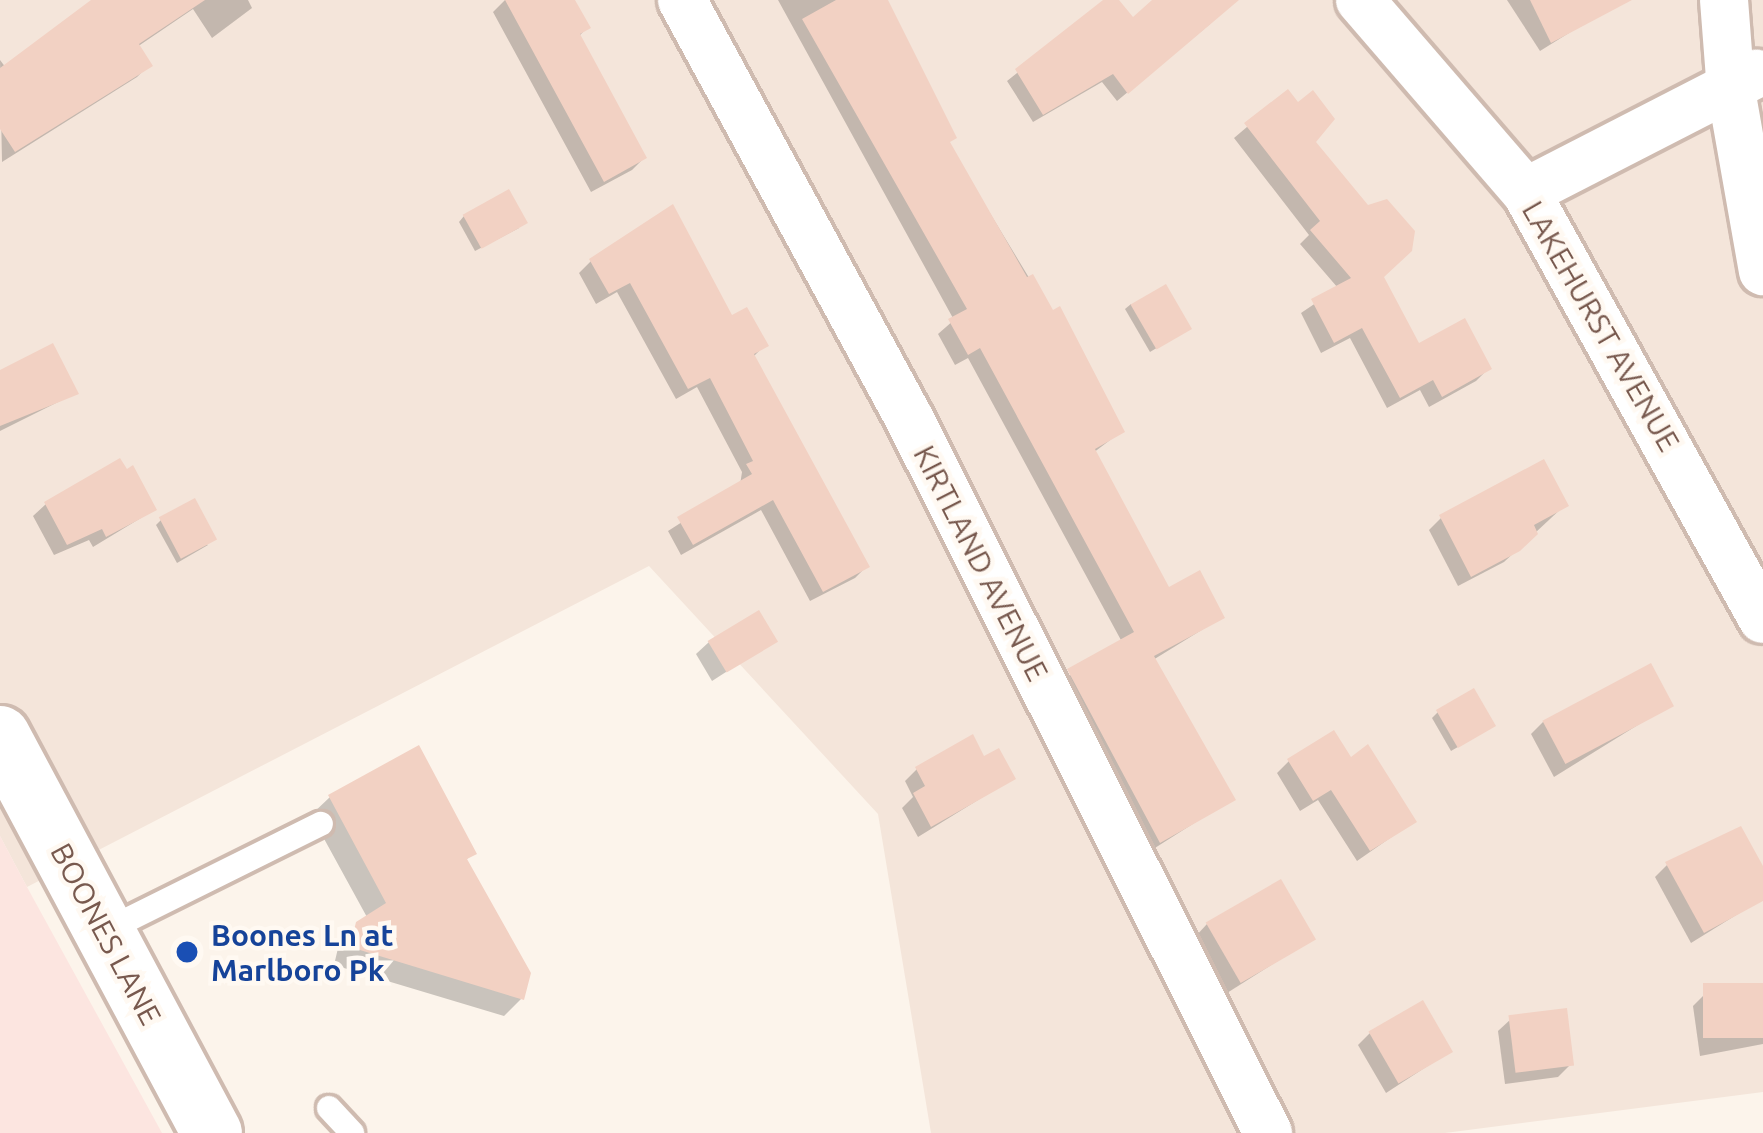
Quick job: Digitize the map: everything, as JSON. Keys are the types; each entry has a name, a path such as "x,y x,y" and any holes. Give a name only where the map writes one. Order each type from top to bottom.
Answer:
{"street":[{"name":"KIRTLAND AVENUE","path":"682,0 910,420 1268,1133"},
{"name":"LAKEHURST AVENUE","path":"1360,0 1526,192 1763,619"},
{"path":"1724,0 1747,80 1763,271"},
{"path":"1526,192 1747,80"},
{"name":"BOONES LANE","path":"0,736 212,1133"}],"lane":[{"path":"105,932 321,824"},
{"path":"329,1108 352,1133"}],"shaded area":[{"path":"0,0 1763,0 1763,1092 1445,1133 931,1133 878,814 649,566 27,887 0,836"},
{"path":"0,836 27,887 162,1133 0,1133"}],"building":[{"path":"91,0 205,0 139,44 153,66 15,152 0,129 0,68"},
{"path":"505,0 575,0 591,28 580,34 647,158 604,182"},
{"path":"836,0 888,0 957,138 950,142 1027,277 1033,274 1053,310 1060,306 1125,432 1095,449 1169,587 1200,570 1225,618 1154,656 1236,800 1160,843 1067,669 1134,632 980,348 968,355 948,319 967,309 802,19"},
{"path":"1103,0 1119,0 1133,17 1152,0 1239,0 1128,94 1113,74 1043,115 1015,69"},
{"path":"1530,0 1632,0 1551,43"},
{"path":"1288,89 1298,102 1313,90 1335,119 1316,142 1368,205 1387,199 1415,231 1412,251 1384,277 1419,343 1465,318 1492,369 1442,397 1433,380 1400,398 1362,328 1334,343 1311,299 1351,278 1310,230 1320,221 1244,123"},
{"path":"509,189 528,223 482,249 463,215"},
{"path":"673,204 732,315 747,307 769,346 754,354 870,567 823,592 773,500 693,545 677,517 752,474 746,464 753,461 710,378 688,389 630,283 609,294 589,259"},
{"path":"1166,284 1192,329 1156,350 1130,304"},
{"path":"53,343 79,394 0,426 0,370"},
{"path":"120,458 127,469 133,465 157,510 106,537 102,529 67,545 44,502"},
{"path":"1544,459 1569,506 1534,525 1538,534 1520,551 1471,577 1439,515"},
{"path":"195,498 217,539 181,559 159,517"},
{"path":"759,610 778,642 727,673 708,641"},
{"path":"1651,663 1674,706 1565,764 1542,721"},
{"path":"1474,688 1496,726 1458,748 1436,710"},
{"path":"1334,730 1351,757 1368,744 1417,822 1370,851 1331,790 1313,801 1287,759"},
{"path":"973,734 984,756 999,748 1016,779 931,827 913,793 925,786 915,767"},
{"path":"419,745 477,854 467,859 531,973 524,1000 350,947 356,922 386,903 328,795"},
{"path":"1741,826 1763,866 1763,901 1704,933 1665,862"},
{"path":"1281,879 1316,940 1241,983 1206,922"},
{"path":"1703,983 1763,983 1763,1038 1703,1038"},
{"path":"1423,1000 1453,1052 1398,1083 1368,1032"},
{"path":"1567,1008 1574,1066 1516,1073 1508,1015"}],"place":[{"name":"Boones Ln at Marlboro Pk","path":"187,952"}]}
